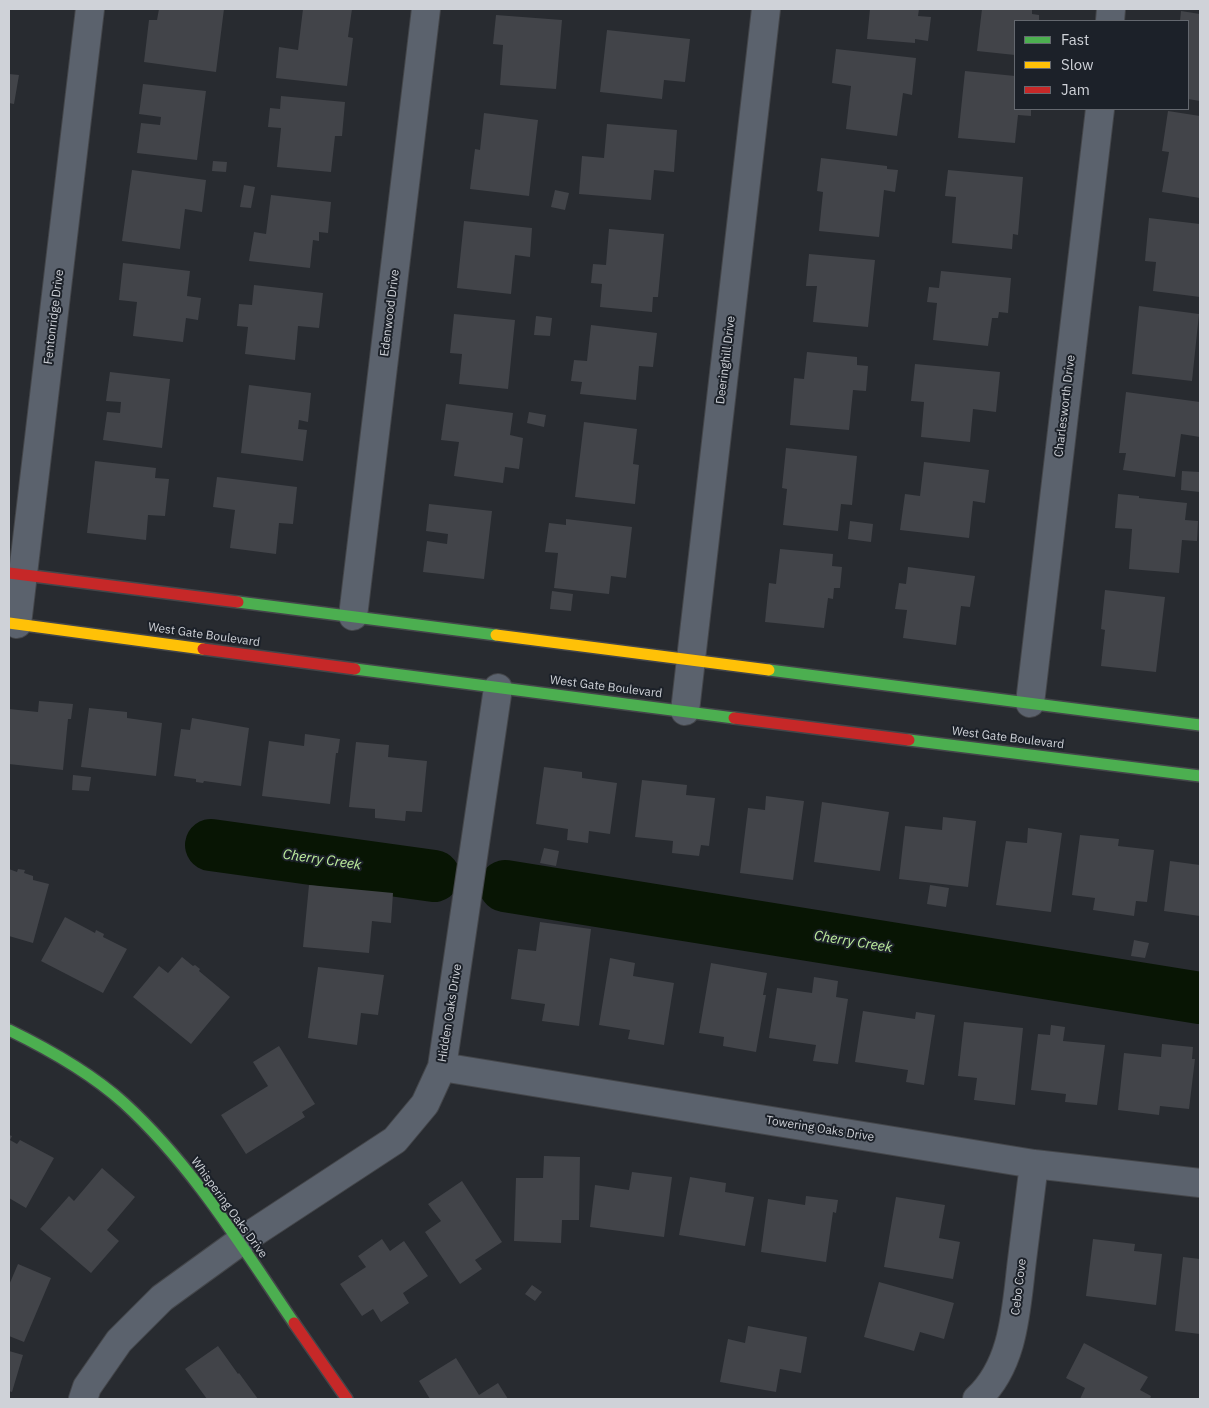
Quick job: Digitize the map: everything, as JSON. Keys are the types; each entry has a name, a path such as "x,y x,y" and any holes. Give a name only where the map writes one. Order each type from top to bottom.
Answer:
{"main road":[{"path":"16,574 1200,725"},
{"name":"West Gate Boulevard","path":"13,624 498,688 1200,776"},
{"name":"Whispering Oaks Drive","path":"9,1030 48,1049 123,1102 155,1133 201,1188 347,1399"}],"street":[{"name":"Fentonridge Drive","path":"13,624 16,574 90,9"},
{"name":"Edenwood Drive","path":"353,616 426,9"},
{"name":"Deeringhill Drive","path":"685,711 766,9"},
{"name":"Charlesworth Drive","path":"1030,703 1100,110"},
{"name":"Hidden Oaks Drive","path":"83,1399 87,1387 119,1341 162,1298 238,1244 395,1140 425,1104 442,1067 498,688"},
{"name":"Towering Oaks Drive","path":"442,1067 1034,1164 1200,1183"},
{"name":"Cebo Cove","path":"977,1399 987,1390 1004,1360 1014,1324 1034,1164"}],"building":[{"path":"159,9 224,9 216,72 144,62 149,20 157,20"},
{"path":"303,9 352,9 348,37 353,38 347,86 276,78 279,47 298,50"},
{"path":"870,9 919,9 918,16 931,17 928,41 915,39 915,43 867,39"},
{"path":"982,9 1032,9 1032,14 1039,15 1039,20 1014,20 1014,55 977,51"},
{"path":"1181,11 1200,14 1200,101 1189,99 1189,20 1180,20"},
{"path":"496,15 562,20 556,89 500,85 503,45 493,44"},
{"path":"607,30 690,39 685,82 664,80 662,99 600,92"},
{"path":"836,49 916,58 912,95 903,93 897,136 846,129 851,86 832,83"},
{"path":"965,71 1014,76 1014,110 1031,110 1031,116 1018,115 1015,143 958,138"},
{"path":"9,74 19,75 14,104 9,103"},
{"path":"143,84 206,91 197,160 137,153 141,123 160,125 161,117 139,114"},
{"path":"281,96 345,102 342,136 335,136 331,172 277,167 281,128 268,127 270,108 280,109"},
{"path":"1168,111 1200,116 1200,198 1162,192 1169,152 1162,151"},
{"path":"484,113 538,120 529,196 470,189 475,149 480,150"},
{"path":"607,124 677,130 674,172 654,170 651,200 579,194 582,156 604,158"},
{"path":"821,158 887,166 887,169 898,170 895,192 884,190 879,237 819,231 823,192 817,191"},
{"path":"213,161 227,162 226,172 212,171"},
{"path":"132,170 206,180 202,212 185,209 180,249 122,241"},
{"path":"948,170 1023,177 1018,235 1013,234 1012,249 952,243 956,197 945,196"},
{"path":"244,185 255,187 251,208 240,207"},
{"path":"555,190 569,193 565,210 551,207"},
{"path":"271,195 331,202 328,233 319,232 319,241 313,240 310,268 249,261 254,232 266,234"},
{"path":"1149,218 1200,224 1200,297 1153,291 1156,262 1145,261"},
{"path":"464,221 532,228 530,257 515,255 511,294 457,288"},
{"path":"609,229 664,234 658,297 653,297 652,312 600,307 602,284 591,283 593,264 606,265"},
{"path":"809,254 875,260 868,327 813,322 817,286 806,286"},
{"path":"123,263 190,271 187,296 201,298 198,320 186,318 183,342 133,336 137,302 119,300"},
{"path":"941,271 1011,278 1008,313 999,312 998,318 992,318 988,346 933,340 937,303 927,302 929,287 939,288"},
{"path":"254,285 323,293 319,328 298,326 295,360 245,354 248,327 237,326 239,304 252,305"},
{"path":"1139,306 1199,314 1192,381 1132,374"},
{"path":"454,314 515,320 508,389 459,384 462,354 450,353"},
{"path":"536,316 552,318 550,336 534,335"},
{"path":"591,325 657,333 653,367 639,366 636,400 580,394 582,382 571,381 574,360 587,361"},
{"path":"807,352 857,357 857,365 868,366 866,391 853,390 849,430 790,425 794,378 804,379"},
{"path":"915,364 1000,372 996,412 973,409 970,442 921,437 924,402 911,401"},
{"path":"110,372 170,379 162,448 103,440 107,412 120,413 121,402 106,401"},
{"path":"249,385 311,393 308,422 299,420 298,429 307,430 303,461 241,453"},
{"path":"1126,392 1200,402 1200,437 1181,434 1175,477 1123,470 1126,453 1119,453"},
{"path":"446,404 513,413 510,435 523,438 519,469 505,467 503,483 454,476 459,442 441,440"},
{"path":"529,412 546,415 544,427 527,423"},
{"path":"584,422 637,429 633,464 639,465 635,504 575,497"},
{"path":"786,448 857,456 852,505 841,504 838,531 783,525 787,489 782,488"},
{"path":"95,461 156,468 155,478 169,479 165,516 148,515 146,540 87,533"},
{"path":"924,462 989,470 985,503 973,501 969,538 900,530 905,494 920,496"},
{"path":"1182,471 1200,472 1200,492 1181,490"},
{"path":"217,477 297,487 293,524 279,523 276,554 230,548 235,510 213,507"},
{"path":"1118,494 1187,503 1185,520 1198,521 1197,541 1182,540 1179,573 1129,569 1132,529 1115,528"},
{"path":"429,504 492,511 484,579 423,572 427,541 447,544 448,534 426,531"},
{"path":"566,519 632,527 626,578 611,576 609,594 554,588 558,553 545,552 549,523 566,525"},
{"path":"850,521 873,524 871,542 848,539"},
{"path":"780,549 833,554 832,566 842,567 840,588 834,588 833,599 828,598 824,628 765,622 769,583 776,584"},
{"path":"908,567 975,576 970,607 961,606 956,645 903,638 907,610 895,609 899,583 906,584"},
{"path":"1105,590 1165,597 1156,672 1101,666 1105,630 1101,629"},
{"path":"552,591 573,594 571,611 550,609"},
{"path":"39,701 73,704 71,719 68,719 63,770 9,764 9,709 38,712"},
{"path":"89,708 127,712 127,718 162,723 156,776 81,767"},
{"path":"192,718 249,728 241,786 204,781 203,783 196,782 196,779 174,776 181,729 190,730"},
{"path":"305,734 340,739 338,753 336,753 330,804 262,796 269,741 304,746"},
{"path":"356,742 389,745 388,757 427,761 422,812 406,811 405,821 375,818 375,809 349,807"},
{"path":"544,767 582,772 582,778 617,783 610,834 589,831 588,843 567,840 568,829 536,824"},
{"path":"73,775 91,777 89,791 72,790"},
{"path":"642,780 687,785 686,795 715,798 709,846 701,845 699,856 672,853 673,841 635,837"},
{"path":"766,796 804,801 793,880 740,873 748,808 765,810"},
{"path":"822,802 889,812 880,871 814,862"},
{"path":"943,817 976,821 968,887 899,879 905,826 942,830"},
{"path":"1028,828 1062,833 1051,912 996,905 1006,841 1027,843"},
{"path":"1080,835 1119,839 1118,846 1154,850 1147,902 1136,901 1134,916 1093,910 1095,898 1072,895"},
{"path":"544,848 559,851 556,866 540,863"},
{"path":"1170,861 1200,865 1200,916 1164,911"},
{"path":"9,869 17,872 18,869 25,870 24,873 33,876 33,880 49,884 33,943 9,936"},
{"path":"309,885 393,893 391,923 372,921 369,953 303,947"},
{"path":"930,885 949,888 946,907 927,904"},
{"path":"65,917 95,933 96,930 104,934 103,937 127,949 103,993 41,961"},
{"path":"540,922 591,929 579,1026 542,1021 545,1004 511,999 518,949 536,951"},
{"path":"1134,940 1149,943 1145,958 1131,956"},
{"path":"182,957 200,969 199,971 230,997 191,1044 133,997 159,966 168,973"},
{"path":"610,958 635,963 633,976 674,983 664,1045 628,1039 630,1030 599,1025"},
{"path":"711,963 767,973 763,995 766,995 756,1052 723,1046 724,1037 699,1033"},
{"path":"318,967 384,975 378,1015 361,1013 357,1045 308,1038"},
{"path":"814,977 838,981 836,997 848,999 838,1064 813,1061 816,1045 769,1038 777,988 812,993"},
{"path":"863,1011 915,1019 916,1012 935,1015 924,1085 906,1082 908,1070 855,1062"},
{"path":"964,1022 1023,1028 1015,1105 974,1100 977,1078 958,1076"},
{"path":"1051,1025 1065,1027 1063,1041 1105,1045 1097,1105 1065,1102 1066,1094 1031,1090 1038,1034 1050,1035"},
{"path":"1162,1044 1193,1047 1192,1059 1195,1059 1189,1109 1160,1106 1159,1115 1118,1110 1124,1053 1161,1057"},
{"path":"279,1046 315,1104 302,1112 305,1117 246,1154 221,1115 268,1086 253,1062"},
{"path":"9,1135 12,1136 10,1140 17,1144 20,1140 54,1158 26,1208 9,1198"},
{"path":"544,1156 580,1157 579,1220 562,1220 561,1243 514,1241 516,1178 543,1178"},
{"path":"102,1168 135,1197 107,1230 119,1241 91,1273 40,1229 69,1196 74,1201"},
{"path":"632,1172 672,1177 664,1237 590,1227 595,1185 629,1190"},
{"path":"690,1177 726,1183 725,1192 754,1197 745,1246 679,1235"},
{"path":"462,1181 502,1242 475,1260 482,1269 460,1284 425,1232 441,1221 428,1204"},
{"path":"806,1196 838,1200 836,1213 833,1212 826,1262 761,1252 768,1199 805,1205"},
{"path":"896,1197 945,1205 939,1238 960,1242 953,1279 884,1267"},
{"path":"382,1239 390,1251 404,1241 428,1276 403,1293 409,1303 381,1322 373,1309 362,1316 340,1284 366,1267 358,1256"},
{"path":"1093,1239 1135,1244 1134,1251 1162,1254 1156,1305 1086,1296"},
{"path":"1183,1257 1200,1259 1200,1334 1175,1331"},
{"path":"18,1264 51,1278 24,1342 9,1336 9,1285"},
{"path":"879,1282 954,1303 944,1339 920,1332 914,1351 864,1337"},
{"path":"532,1285 542,1292 535,1301 525,1294"},
{"path":"748,1326 807,1337 801,1373 780,1369 776,1392 720,1382 728,1339 745,1343"},
{"path":"1084,1343 1148,1377 1140,1390 1151,1396 1150,1399 1080,1399 1085,1388 1066,1378"},
{"path":"218,1346 258,1399 207,1399 185,1369"},
{"path":"9,1351 23,1355 12,1392 9,1391"},
{"path":"456,1358 479,1395 498,1383 508,1399 430,1399 419,1381"}],"waterway":[{"name":"Cherry Creek","path":"211,845 434,876"},
{"name":"Cherry Creek","path":"505,886 1200,998"}],"traffic: fast":[{"path":"238,602 496,635"},
{"path":"355,669 734,718"},
{"path":"769,670 1200,725"},
{"path":"909,740 1200,776"},
{"path":"9,1030 55,1054 84,1072 111,1092 149,1127 215,1208 294,1323"}],"traffic: slow":[{"path":"9,623 203,649"},
{"path":"496,635 769,670"}],"traffic: jam":[{"path":"9,573 238,602"},
{"path":"203,649 355,669"},
{"path":"734,718 909,740"},
{"path":"294,1323 347,1399"}]}
